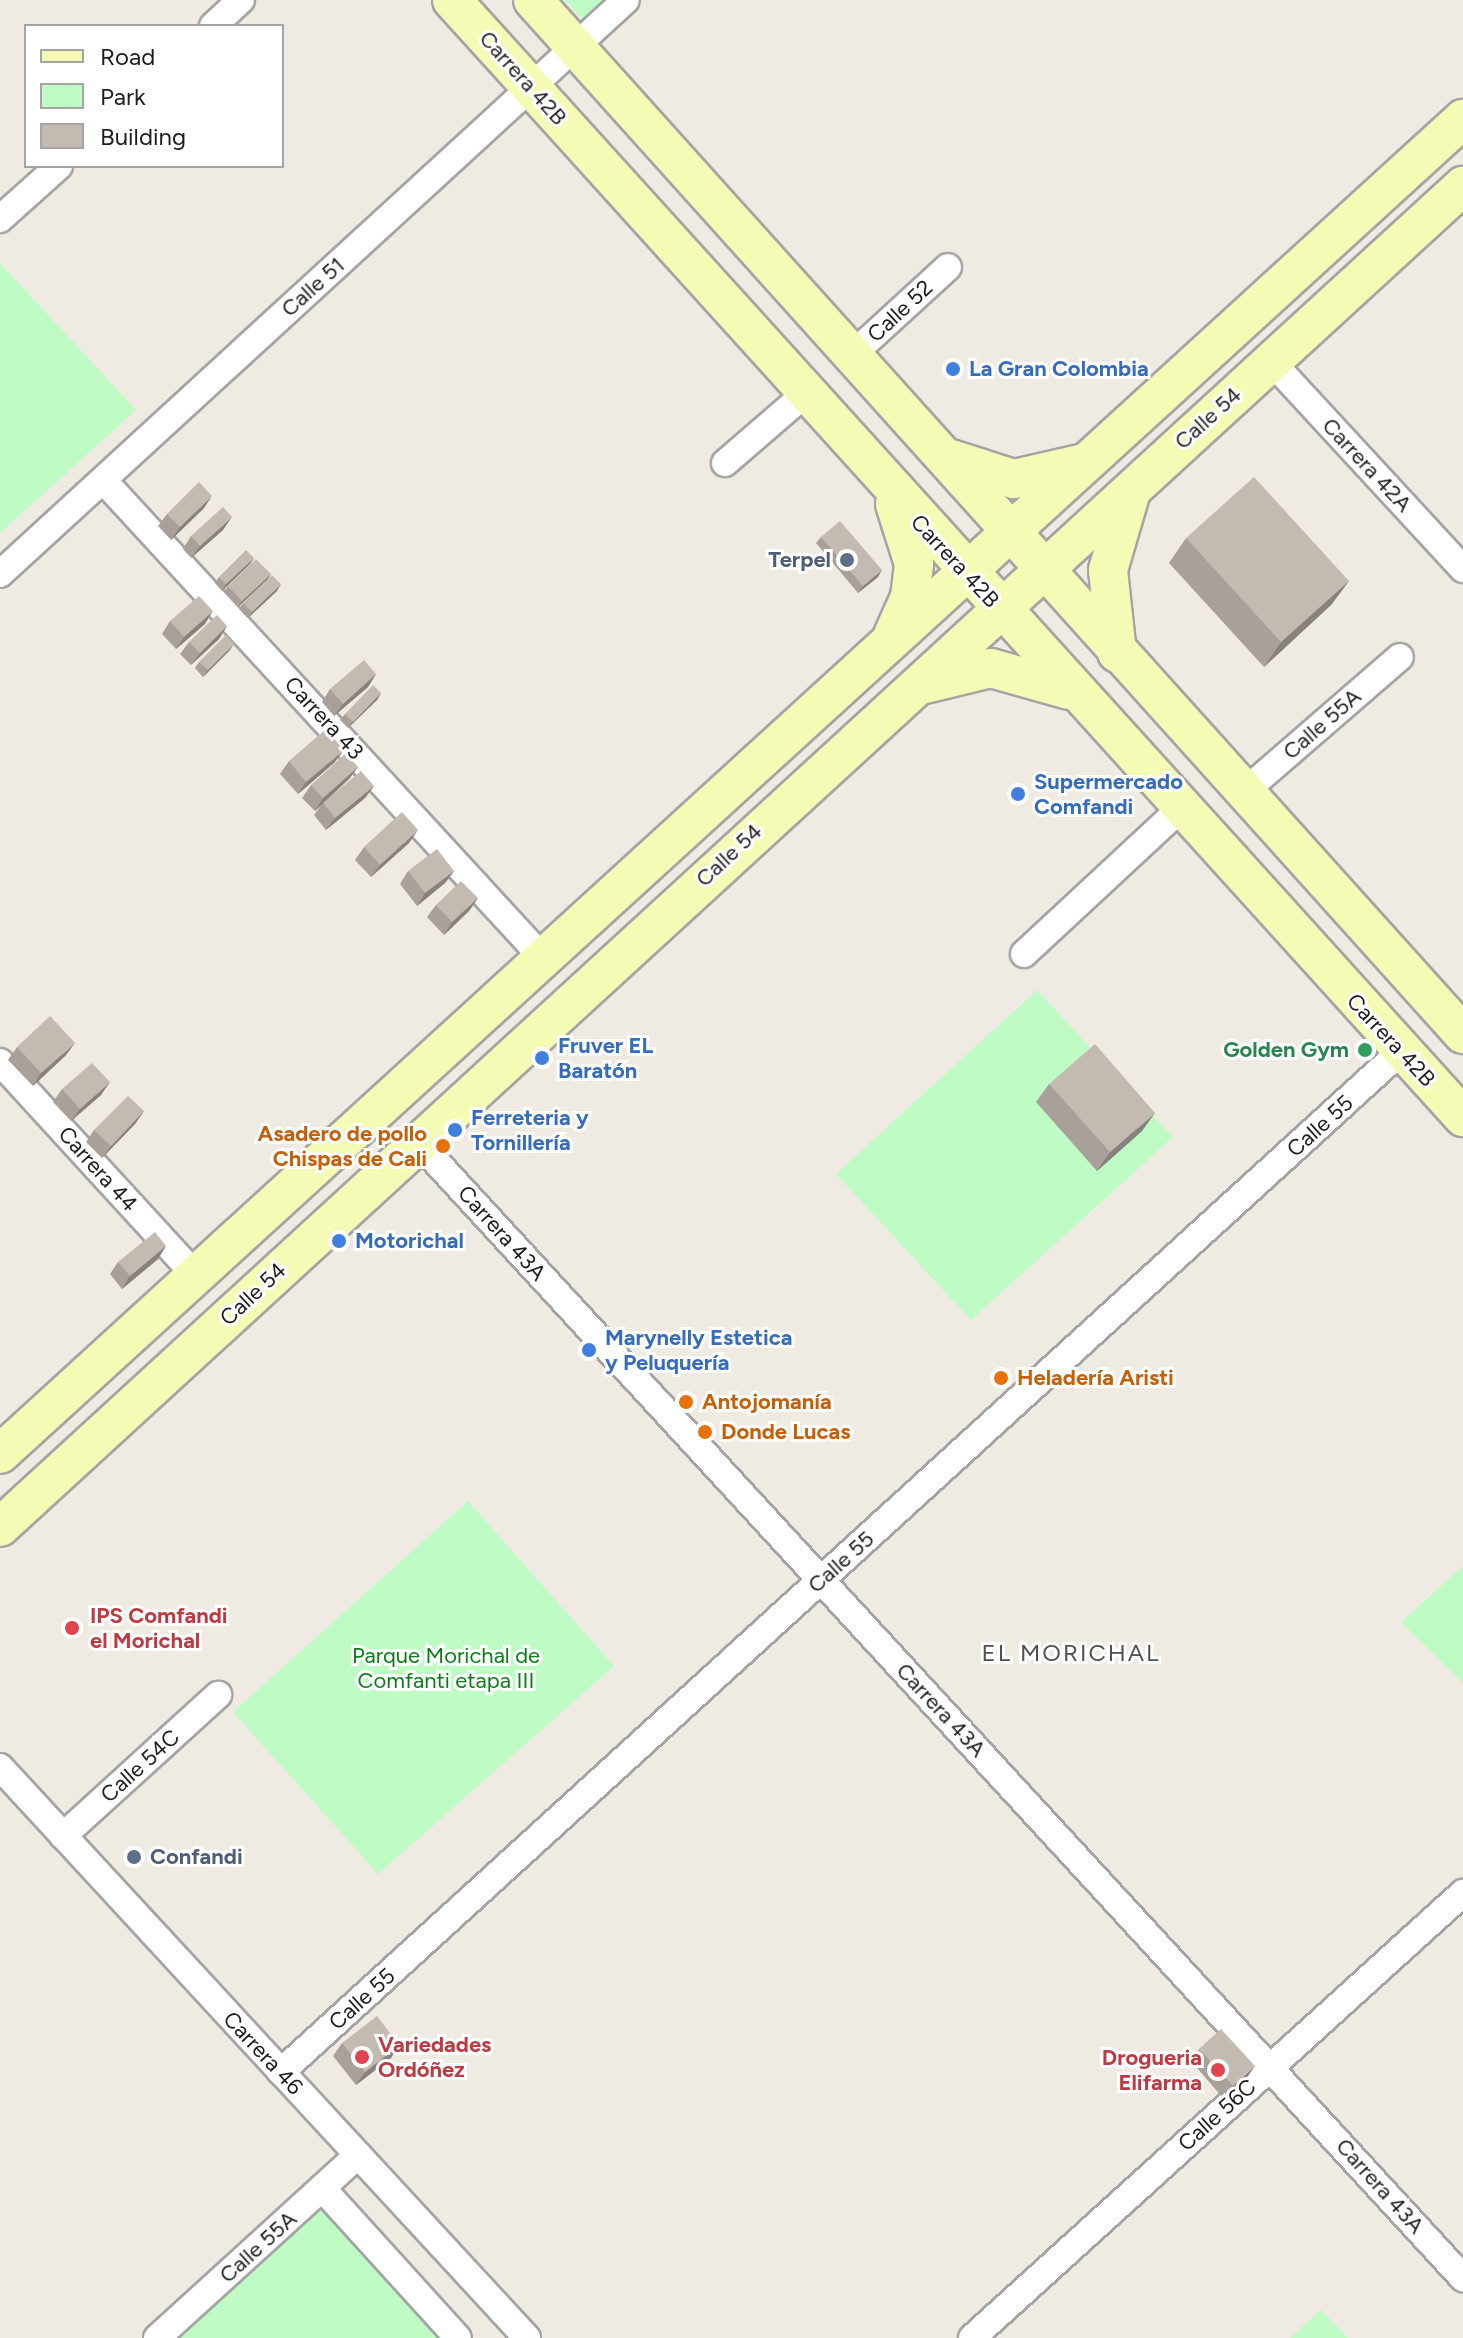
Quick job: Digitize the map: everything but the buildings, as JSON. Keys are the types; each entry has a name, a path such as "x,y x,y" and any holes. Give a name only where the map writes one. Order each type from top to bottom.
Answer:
{"main road":[{"name":"Carrera 42B","path":"452,0 888,487 1400,1052 1463,1117"},
{"path":"533,0 881,384 1118,656 1457,1016"},
{"name":"Calle 54","path":"0,1454 882,649 1110,446 1463,119"},
{"name":"Calle 54","path":"0,1527 883,713 1463,186"},
{"path":"816,406 836,377 864,373 881,384"},
{"path":"940,454 988,475 1040,478 1110,446"},
{"path":"1118,656 1108,570 1135,485"},
{"path":"882,649 906,611 913,578 908,532 888,487"},
{"path":"883,713 906,693 961,671 1021,672 1077,694"}],"street":[{"path":"215,24 241,0"},
{"name":"Calle 51","path":"0,574 626,0"},
{"path":"0,219 57,168"},
{"name":"Calle 52","path":"852,355 948,267"},
{"name":"Carrera 42A","path":"1271,361 1463,569"},
{"path":"725,463 816,406"},
{"name":"Carrera 43","path":"103,480 543,958"},
{"name":"Calle 55A","path":"1244,792 1400,657"},
{"path":"1024,954 1181,808"},
{"name":"Calle 55","path":"281,2072 1400,1052"},
{"name":"Carrera 44","path":"0,1062 196,1276"},
{"name":"Carrera 43A","path":"418,1142 1463,2278"},
{"name":"Calle 54C","path":"63,1836 218,1695"},
{"name":"Carrera 46","path":"0,1767 527,2338"},
{"name":"Calle 56C","path":"972,2338 1463,1893"},
{"name":"Calle 55A","path":"157,2338 358,2155"},
{"path":"322,2188 458,2338"}],"green space":[{"path":"565,0 605,0 583,20"},
{"path":"0,263 136,410 0,533"},
{"path":"1037,990 1173,1137 971,1320 836,1174"},
{"name":"Parque Morichal de Comfanti etapa III","path":"468,1501 614,1666 378,1874 233,1712"},
{"path":"1463,1566 1463,1683 1401,1622"},
{"path":"322,2188 458,2338 166,2338"},
{"path":"1321,2310 1348,2338 1290,2338"}],"place":[{"name":"La Gran Colombia","path":"953,369"},
{"name":"Terpel","path":"847,560"},
{"name":"Supermercado Comfandi","path":"1018,794"},
{"name":"Golden Gym","path":"1365,1050"},
{"name":"Fruver EL Baratón","path":"542,1058"},
{"name":"Ferreteria y Tornillería","path":"455,1130"},
{"name":"Asadero de pollo Chispas de Cali","path":"443,1146"},
{"name":"Motorichal","path":"339,1241"},
{"name":"Marynelly Estetica y Peluquería","path":"589,1350"},
{"name":"Heladería Aristi","path":"1001,1378"},
{"name":"Antojomanía","path":"686,1402"},
{"name":"Donde Lucas","path":"705,1432"},
{"name":"IPS Comfandi el Morichal","path":"72,1628"},
{"name":"Confandi","path":"134,1857"},
{"name":"Variedades Ordóñez","path":"362,2057"},
{"name":"Drogueria Elifarma","path":"1218,2070"}],"district":[{"name":"EL MORICHAL","path":"1071,1653"}]}
